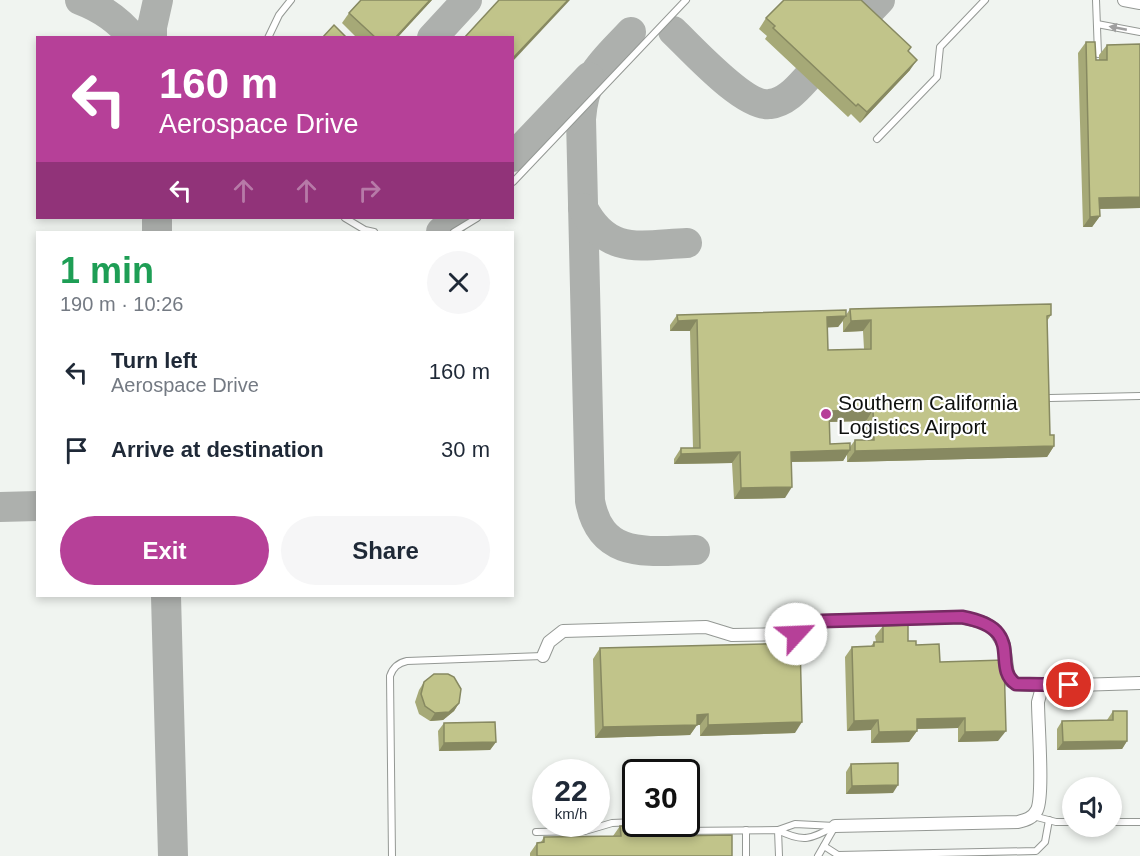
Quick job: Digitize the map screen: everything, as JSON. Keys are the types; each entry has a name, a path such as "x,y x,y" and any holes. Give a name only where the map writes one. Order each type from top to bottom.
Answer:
{"street":[{"path":"1124,0 1140,3"},
{"path":"543,656 549,642 563,631 706,627 732,635 796,634 822,621 962,617 973,619 994,629 1004,645 1008,675 1016,684 1046,686 1140,683"},
{"path":"835,826 1018,822 1033,816 1037,810 1040,793 1038,702 1041,691 1046,686"}],"lane":[{"path":"269,36 279,15 291,0"},
{"path":"514,181 686,0"},
{"path":"877,139 937,76 940,47 985,0"},
{"path":"1096,0 1098,54"},
{"path":"1097,24 1140,32"},
{"path":"347,219 370,231"},
{"path":"456,231 475,219"},
{"path":"1050,398 1140,396"},
{"path":"392,856 390,676 392,670 399,663 407,661 543,656"},
{"path":"1033,816 1062,821"},
{"path":"824,846 838,855 1036,851 1045,842 1049,820"},
{"path":"1122,822 1140,822"},
{"path":"700,831 778,830 795,824 835,826"},
{"path":"778,830 794,838 813,838 835,826"},
{"path":"818,856 835,826"},
{"path":"746,830 746,856"},
{"path":"778,830 779,856"}],"building":[{"path":"361,0 430,0 397,36 374,36 349,13"},
{"path":"499,0 568,0 514,57 514,36 466,36"},
{"path":"784,0 861,0 911,47 908,51 917,60 867,112 858,104 856,106 773,28 775,26 766,18"},
{"path":"334,25 345,36 324,36"},
{"path":"1086,42 1095,42 1096,60 1107,60 1107,45 1140,44 1140,197 1099,198 1100,216 1090,217"},
{"path":"1051,304 1051,315 1047,316 1050,435 1054,435 1054,446 855,451 855,440 874,440 873,410 829,411 830,444 850,443 850,450 791,452 792,487 741,488 740,452 681,454 681,448 700,448 697,320 678,321 677,315 846,310 846,316 827,317 828,350 871,349 871,320 851,321 850,309"},
{"path":"908,625 908,641 916,641 916,645 939,644 940,662 1004,660 1006,731 965,732 965,718 917,719 917,731 879,732 878,720 854,721 852,647 874,646 874,642 883,642 883,626"},
{"path":"800,643 802,722 708,725 708,714 697,715 697,725 603,727 600,648"},
{"path":"434,674 448,674 454,677 461,689 459,703 449,712 435,713 425,706 421,694 424,682"},
{"path":"1113,711 1127,711 1127,741 1063,742 1062,721 1113,720"},
{"path":"495,722 496,742 444,743 444,723"},
{"path":"898,763 898,785 852,786 851,764"},
{"path":"620,826 622,826 622,837 732,835 732,856 537,856 537,843 544,842 544,837 621,836"}],"taxiway":[{"path":"80,0 109,15 131,36"},
{"path":"152,36 158,0"},
{"path":"434,36 467,0"},
{"path":"862,19 880,0"},
{"path":"673,31 719,76 759,103 770,104 781,101 807,78"},
{"path":"631,32 604,61 591,80 586,91 581,119 590,501 596,520 604,534 616,543 644,550 695,550"},
{"path":"514,156 589,77"},
{"path":"583,208 603,234 614,241 640,245 687,243"},
{"path":"157,219 157,231"},
{"path":"442,231 455,219"},
{"path":"0,507 36,506"},
{"path":"166,597 173,856"}],"place":[{"name":"Southern California Logistics Airport","path":"826,414"}],"route":[{"path":"796,634 822,621 962,617 973,619 985,623 1001,637 1011,681 1024,686 1069,685"}]}
